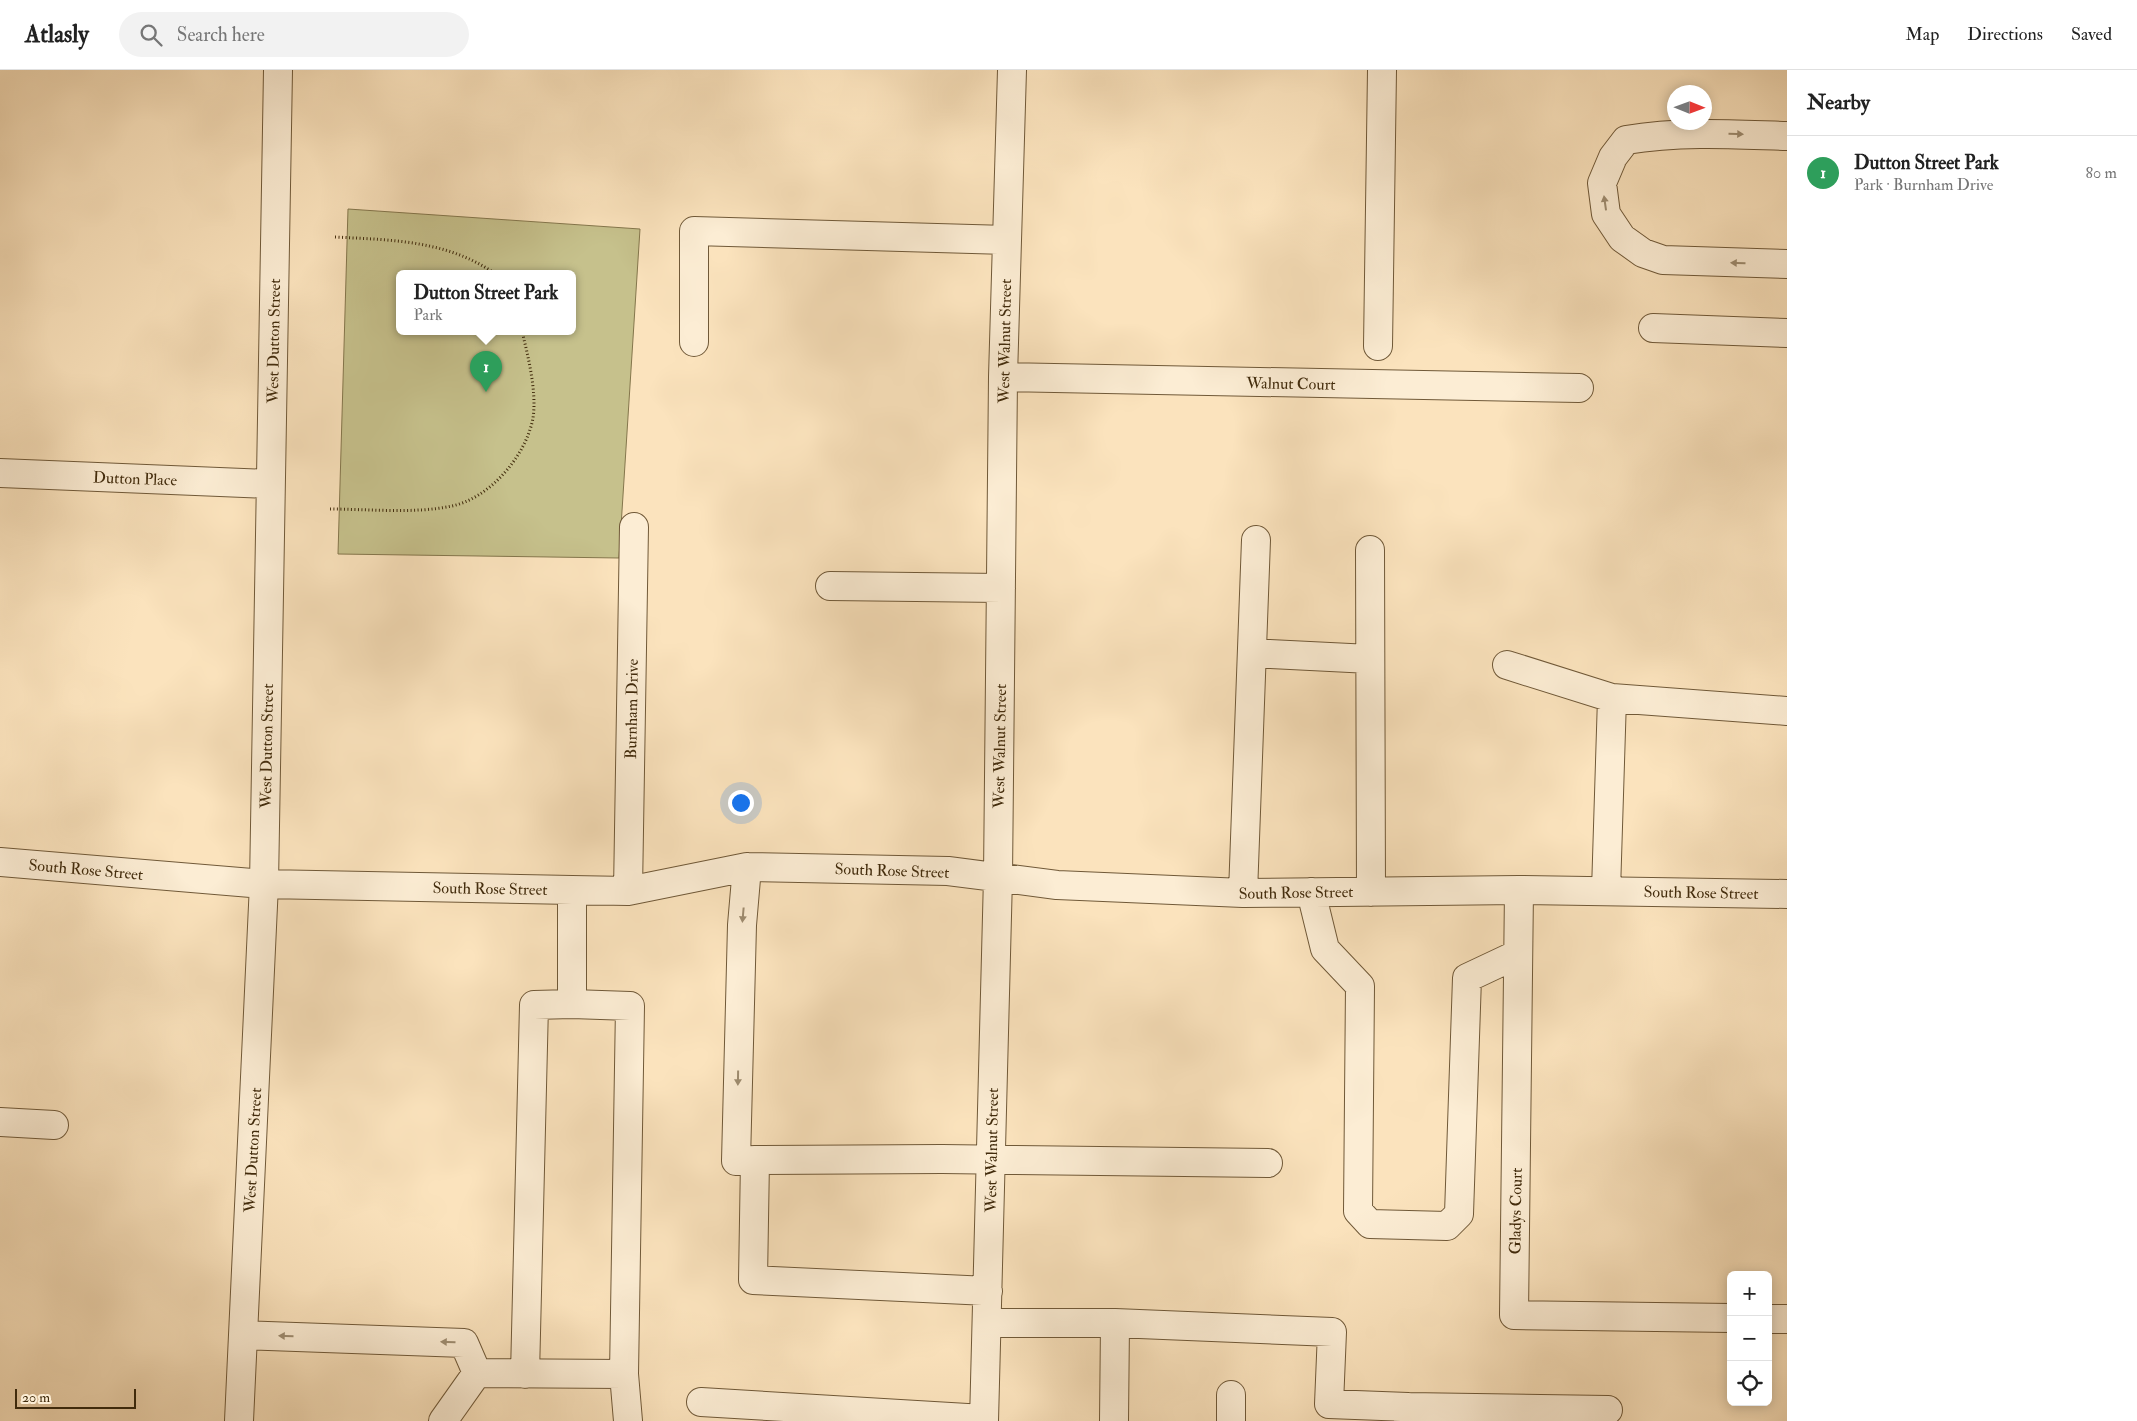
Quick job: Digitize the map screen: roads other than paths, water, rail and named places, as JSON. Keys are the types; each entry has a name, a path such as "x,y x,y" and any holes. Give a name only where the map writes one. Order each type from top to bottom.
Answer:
{"street":[{"name":"West Dutton Street","path":"239,1421 264,884 278,70"},
{"name":"West Walnut Street","path":"984,1420 998,878 1003,377 1012,70"},
{"path":"1378,346 1382,70"},
{"path":"1787,136 1726,134 1655,135 1626,140 1613,157 1602,183 1606,214 1622,238 1643,253 1663,260 1787,264"},
{"path":"694,342 694,231 1007,240"},
{"path":"1653,328 1787,332"},
{"name":"Walnut Court","path":"1003,377 1579,388"},
{"name":"Dutton Place","path":"0,473 270,484"},
{"name":"Burnham Drive","path":"628,891 634,528"},
{"path":"1243,893 1256,540"},
{"path":"1370,550 1371,892"},
{"path":"830,586 1001,588"},
{"path":"1252,653 1370,659"},
{"path":"1507,665 1612,698 1787,711"},
{"path":"1606,891 1612,698"},
{"name":"South Rose Street","path":"0,862 264,884 572,890 628,891 747,867 948,871 1066,886 1243,893 1519,890 1787,894"},
{"path":"747,867 742,925 736,1161 991,1160 1268,1163"},
{"path":"572,890 572,1004"},
{"name":"Gladys Court","path":"1519,890 1514,1315 1727,1318"},
{"path":"1311,892 1324,949 1360,986 1358,1212 1370,1224 1447,1226 1459,1214 1467,978 1518,954"},
{"path":"526,1374 534,1006 572,1004 630,1006 624,1374 628,1421"},
{"path":"0,1122 54,1125"},
{"path":"755,1160 753,1280 988,1290"},
{"path":"1772,1319 1787,1319"},
{"path":"986,1322 1115,1323 1332,1332 1329,1404 1408,1414 1608,1410"},
{"path":"1114,1421 1115,1323"},
{"path":"243,1335 464,1343 477,1373"},
{"path":"477,1373 624,1374"},
{"path":"443,1421 477,1373"},
{"path":"701,1402 984,1420"}],"place":[{"name":"Dutton Street Park","path":"486,392"}]}
